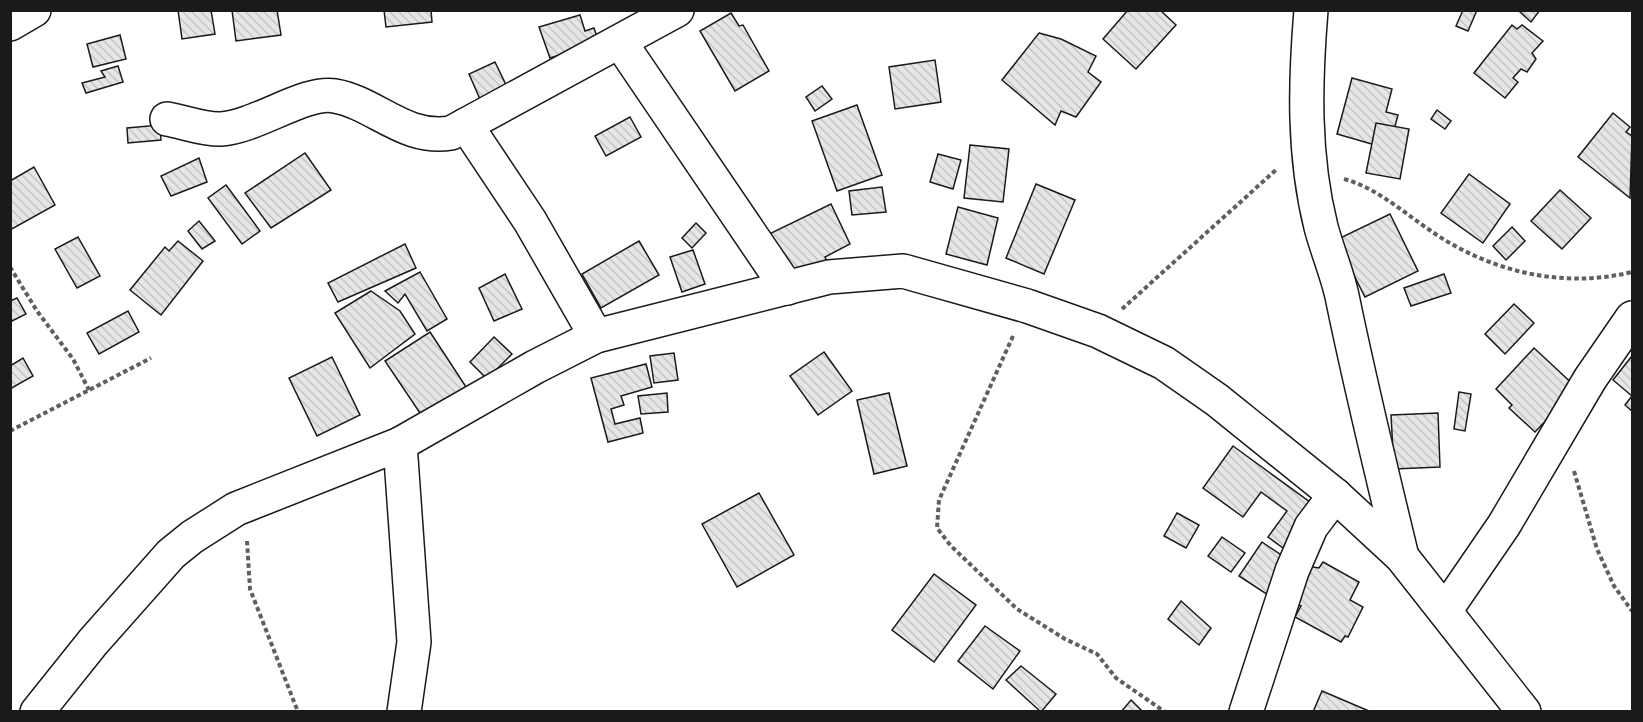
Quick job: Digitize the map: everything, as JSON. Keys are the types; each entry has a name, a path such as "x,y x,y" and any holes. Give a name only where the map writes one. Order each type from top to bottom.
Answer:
{"street":[{"path":"10,24 34,10"},
{"path":"167,119 220,129 256,122 307,99 335,96 416,131 436,135 451,133 677,10"},
{"path":"1311,10 1306,79 1309,155 1321,227 1341,293 1356,368 1402,557"},
{"path":"620,42 787,288"},
{"path":"466,125 530,221 596,336"},
{"path":"37,711 93,642 171,554 192,537 246,504 400,444 535,367 596,336 674,314 829,277 903,271 1027,306 1098,332 1164,363 1225,406 1335,495 1402,557 1524,711"},
{"path":"1445,611 1504,525 1590,379 1632,318"},
{"path":"400,444 414,642 404,711"},
{"path":"1253,709 1292,571 1311,527 1335,495"}],"path":[{"path":"1098,332 1309,155 1366,187 1433,233 1491,263 1528,275 1562,279 1615,276 1632,272"},
{"path":"10,267 37,311 73,359 89,390"},
{"path":"1027,306 939,500 937,528 951,546 1017,609 1065,639 1097,654 1116,678 1165,711"},
{"path":"10,431 151,357"},
{"path":"1558,435 1577,479 1597,549 1614,586 1632,611"},
{"path":"246,504 250,589 298,711"}],"building":[{"path":"178,10 211,10 215,34 182,39"},
{"path":"232,10 277,10 281,35 236,41"},
{"path":"384,10 431,10 432,22 386,27"},
{"path":"1128,10 1160,10 1176,25 1136,69 1103,39"},
{"path":"1463,10 1477,10 1468,31 1456,26"},
{"path":"1518,10 1540,10 1531,22"},
{"path":"731,13 739,26 743,25 769,71 735,91 700,31"},
{"path":"580,15 585,31 594,28 599,43 550,58 539,27"},
{"path":"1512,25 1517,29 1522,25 1543,41 1532,53 1536,59 1527,72 1521,69 1513,78 1518,82 1505,98 1474,73"},
{"path":"1039,33 1061,39 1096,56 1088,72 1101,82 1076,117 1061,111 1055,125 1002,80"},
{"path":"120,35 126,59 93,67 87,44"},
{"path":"935,60 941,102 895,109 889,67"},
{"path":"495,62 507,87 480,99 469,74"},
{"path":"118,66 123,82 86,93 82,83 105,77 101,71"},
{"path":"1352,78 1392,89 1386,112 1398,115 1389,149 1337,134"},
{"path":"822,86 832,99 815,111 806,97"},
{"path":"857,105 882,175 837,191 812,121"},
{"path":"1437,110 1451,121 1445,129 1431,119"},
{"path":"1613,113 1630,127 1626,132 1632,136 1630,198 1578,157"},
{"path":"630,117 641,137 606,156 595,136"},
{"path":"1376,123 1409,129 1400,179 1366,173"},
{"path":"160,125 161,140 128,143 127,128"},
{"path":"970,145 1009,149 1003,202 964,198"},
{"path":"305,153 331,190 271,228 245,193"},
{"path":"938,154 961,160 953,189 930,182"},
{"path":"199,158 207,182 171,196 161,176"},
{"path":"34,167 55,205 10,230 10,181"},
{"path":"1469,174 1510,204 1483,243 1441,213"},
{"path":"1036,184 1075,200 1044,274 1006,258"},
{"path":"226,185 260,231 242,244 208,198"},
{"path":"882,187 886,212 852,215 849,191"},
{"path":"1560,190 1591,218 1562,249 1531,221"},
{"path":"831,204 850,244 825,257 828,263 784,275 765,236"},
{"path":"958,207 998,218 987,265 946,254"},
{"path":"1390,214 1418,271 1365,297 1336,240"},
{"path":"199,221 215,241 202,249 188,231"},
{"path":"696,223 706,233 692,248 682,238"},
{"path":"1512,227 1525,241 1506,260 1493,246"},
{"path":"78,237 100,276 77,288 55,249"},
{"path":"178,241 203,261 161,315 130,290 165,247 169,251"},
{"path":"639,241 659,275 601,308 582,274"},
{"path":"405,244 416,268 338,302 328,283"},
{"path":"693,250 705,284 682,292 670,257"},
{"path":"420,272 447,319 427,331 405,294 398,303 385,291"},
{"path":"505,274 522,309 494,321 479,288"},
{"path":"1444,274 1451,293 1411,306 1404,288"},
{"path":"371,291 400,311 415,334 370,368 335,313"},
{"path":"17,298 26,314 10,322 10,301"},
{"path":"1514,304 1534,323 1505,354 1485,334"},
{"path":"128,311 139,332 99,354 87,333"},
{"path":"430,332 472,396 428,425 385,361"},
{"path":"494,337 512,354 487,379 470,362"},
{"path":"1534,348 1577,388 1535,432 1509,408 1512,405 1496,389"},
{"path":"824,352 852,391 818,415 790,376"},
{"path":"674,353 678,380 654,383 650,356"},
{"path":"1632,356 1632,396 1613,380"},
{"path":"332,357 360,415 317,436 289,378"},
{"path":"23,358 33,376 10,389 10,366"},
{"path":"646,364 652,387 621,396 624,405 611,409 615,424 640,418 643,433 608,442 591,378"},
{"path":"1459,392 1471,394 1465,431 1454,429"},
{"path":"667,393 668,412 641,414 638,396"},
{"path":"889,393 907,466 874,474 857,400"},
{"path":"1632,396 1632,411 1625,405"},
{"path":"1438,413 1440,467 1394,469 1391,415"},
{"path":"1233,446 1314,505 1283,548 1268,537 1287,511 1261,492 1243,517 1203,488"},
{"path":"759,493 794,555 737,587 702,524"},
{"path":"1177,513 1199,525 1186,548 1164,536"},
{"path":"1222,537 1245,553 1231,572 1208,556"},
{"path":"1262,542 1290,561 1268,595 1239,576"},
{"path":"1323,562 1359,582 1350,600 1363,607 1348,637 1345,636 1341,642 1295,617 1301,606 1293,603 1307,566 1319,568"},
{"path":"934,574 976,605 934,662 892,630"},
{"path":"1181,601 1211,628 1199,645 1168,619"},
{"path":"985,626 1020,651 993,689 958,661"},
{"path":"1021,666 1056,694 1041,712 1006,680"},
{"path":"1322,691 1369,711 1369,712 1313,712"},
{"path":"1131,700 1143,712 1121,712"}]}
